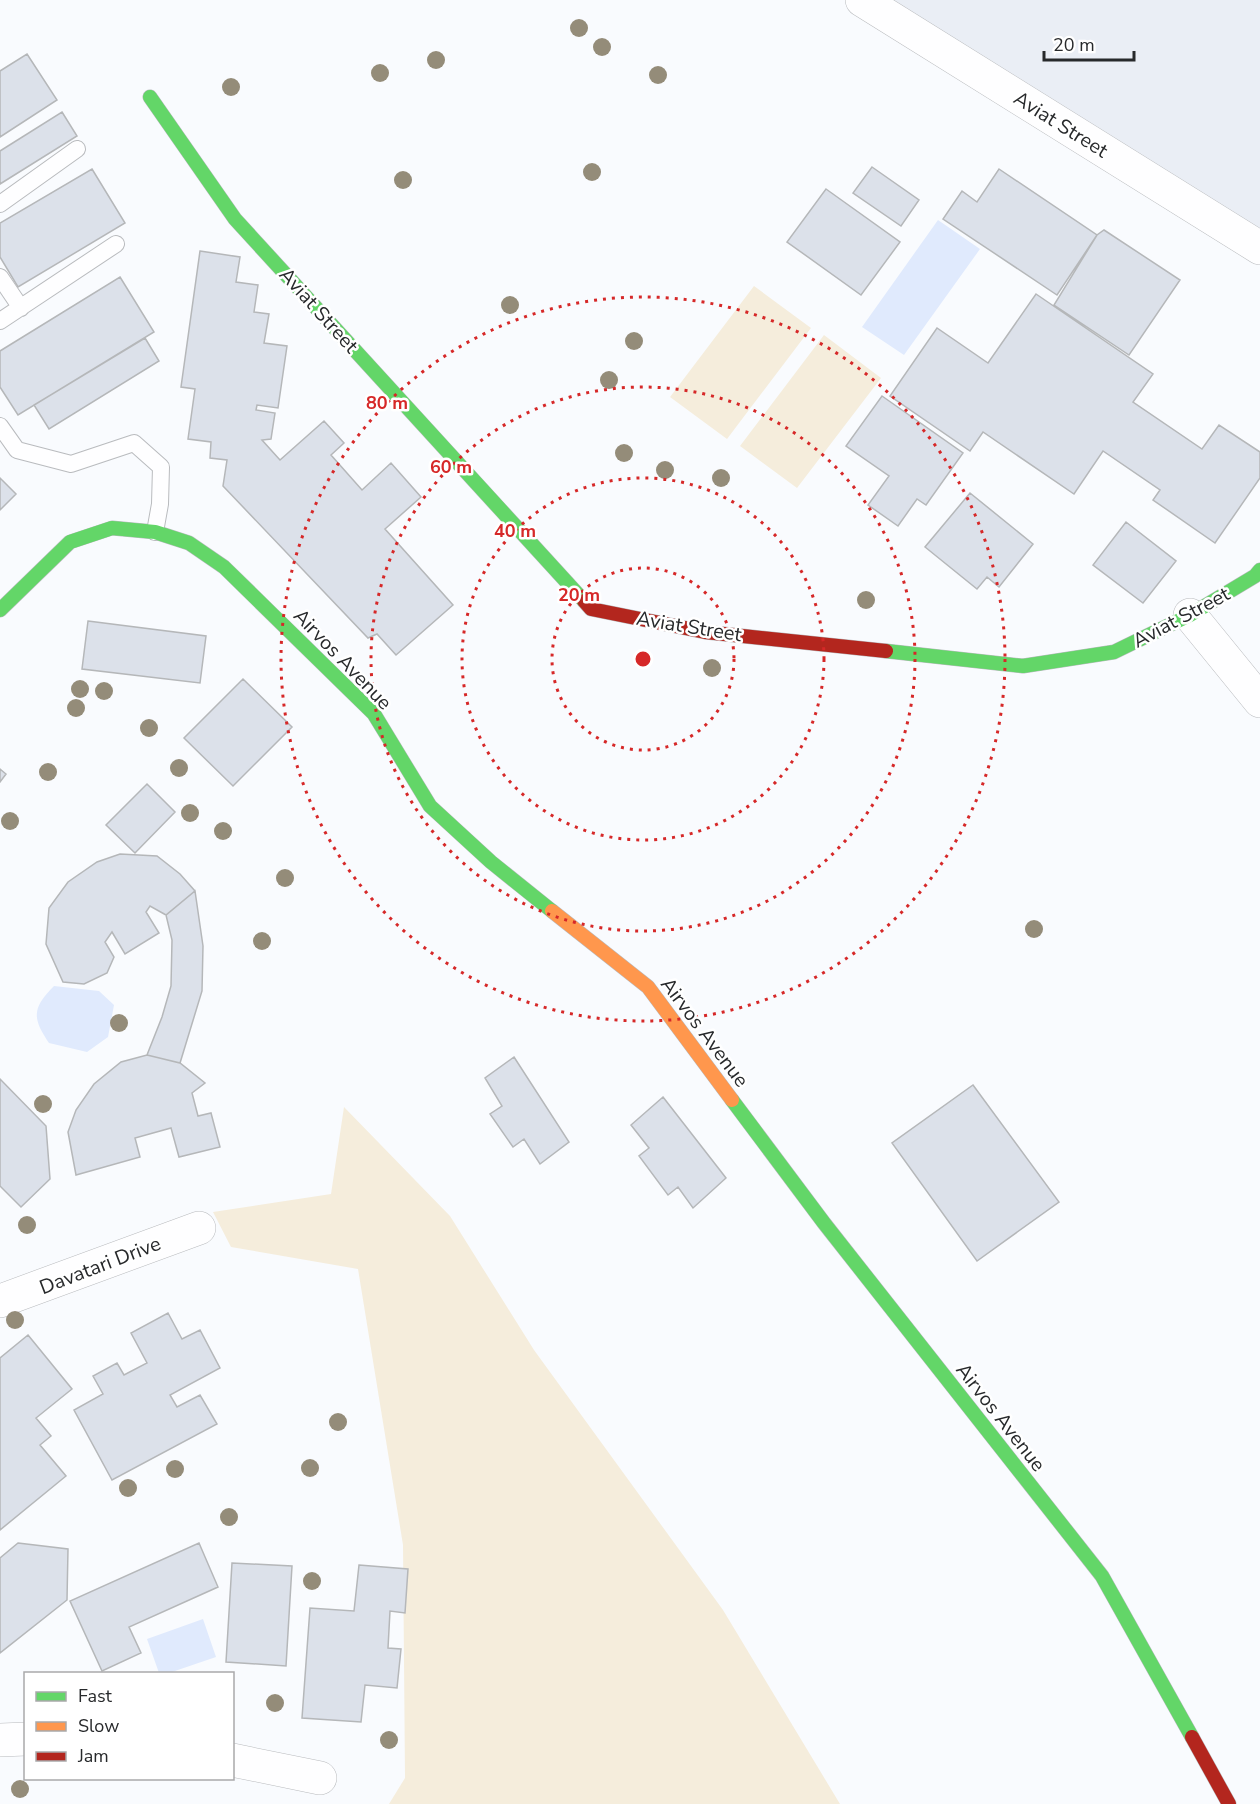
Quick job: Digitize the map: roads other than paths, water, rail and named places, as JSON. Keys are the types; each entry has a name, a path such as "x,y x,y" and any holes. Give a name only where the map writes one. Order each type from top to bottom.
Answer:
{"street":[{"name":"Aviat Street","path":"862,0 1260,248"},
{"name":"Aviat Street","path":"150,97 235,219 591,609 705,632 1023,666 1114,652 1190,615 1255,576 1260,570"},
{"name":"Airvos Avenue","path":"0,610 70,542 112,528 155,532 189,543 224,567 374,714 430,806 491,862 648,987 824,1223 1102,1576 1229,1804"},
{"path":"1190,615 1260,701"},
{"name":"Davatari Drive","path":"0,1301 199,1228"},
{"path":"0,1740 24,1739"},
{"path":"234,1760 320,1778"}],"lane":[{"path":"0,204 76,149"},
{"path":"0,321 116,244"},
{"path":"0,277 21,308"},
{"path":"0,426 17,450 72,464 134,443 161,467 160,504 155,532"}],"water":[{"path":"938,220 980,249 904,355 862,327"},
{"path":"54,986 99,991 114,1005 108,1037 87,1052 49,1043 37,1020 37,1013 38,1007"},
{"path":"203,1619 216,1657 172,1672 159,1672 147,1639"}]}
